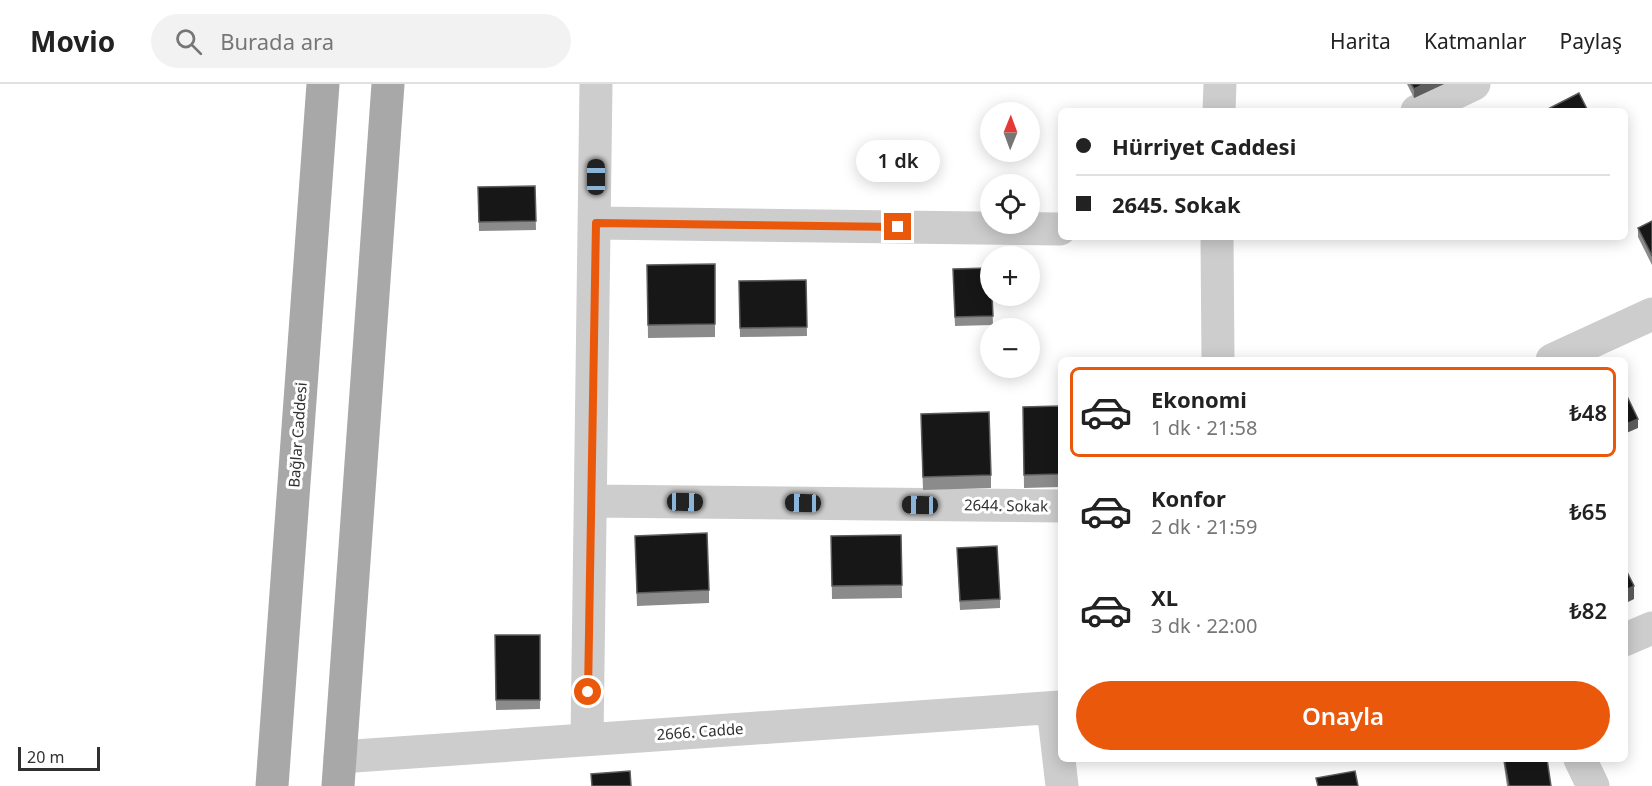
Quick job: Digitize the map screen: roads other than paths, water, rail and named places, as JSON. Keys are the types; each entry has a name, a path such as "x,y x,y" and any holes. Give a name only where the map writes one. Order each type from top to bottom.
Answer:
{"main road":[{"name":"Bağlar Caddesi","path":"272,786 323,84"},
{"path":"339,771 388,84"}],"street":[{"path":"587,739 596,223 596,84"},
{"path":"1220,84 1220,108"},
{"path":"1423,108 1474,84"},
{"path":"596,223 1058,229"},
{"path":"1217,240 1218,357"},
{"path":"1559,357 1652,314"},
{"name":"2644. Sokak","path":"592,501 1058,506"},
{"path":"1628,638 1652,628"},
{"name":"2666. Cadde","path":"339,771 587,739 1057,708"},
{"path":"1057,708 1058,724"},
{"path":"1060,762 1062,786"},
{"path":"1581,762 1593,786"}]}
